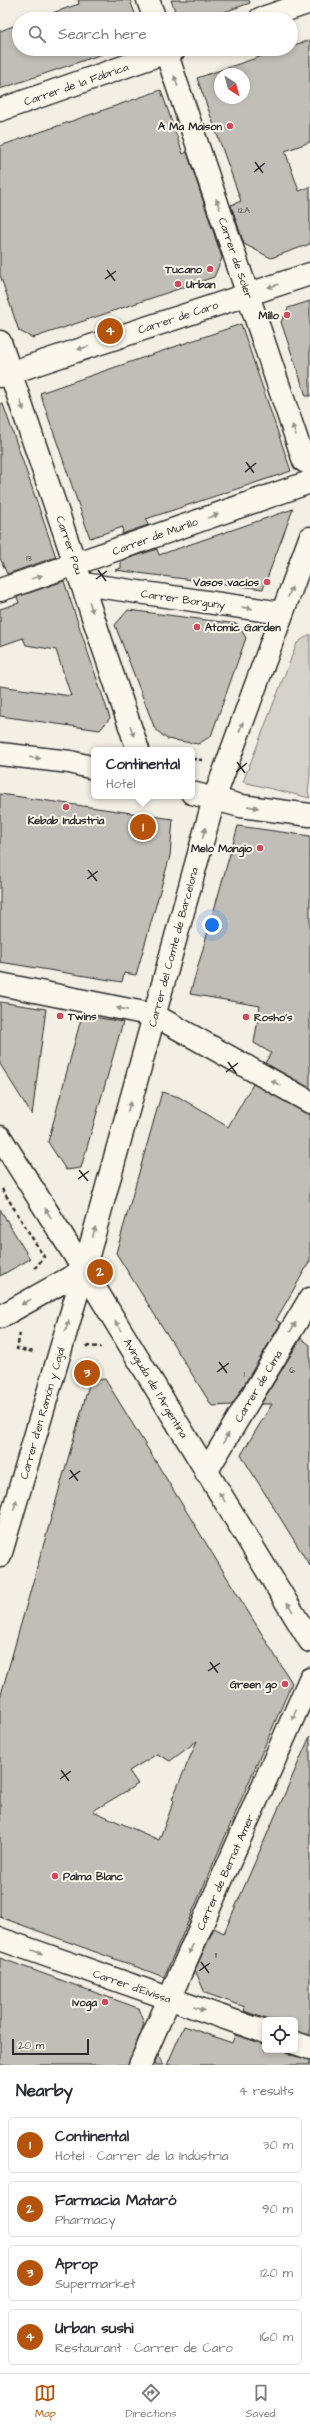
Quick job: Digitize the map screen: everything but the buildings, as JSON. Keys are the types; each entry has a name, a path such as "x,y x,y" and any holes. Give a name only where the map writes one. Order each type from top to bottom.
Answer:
{"street":[{"path":"148,0 152,12"},
{"path":"281,12 310,2"},
{"name":"Carrer de la Fàbrica","path":"0,110 152,56"},
{"name":"Carrer de Soler","path":"171,56 304,461 310,464"},
{"name":"Carrer de Caro","path":"5,374 310,274"},
{"name":"Carrer Pou","path":"0,342 5,374 80,574 137,747"},
{"name":"Carrer de Murillo","path":"0,590 80,574 310,482"},
{"name":"Carrer del Comte de Barcelona","path":"84,1270 214,799 310,538"},
{"name":"Carrer Borguny","path":"80,574 282,613"},
{"path":"0,754 70,762 91,767"},
{"path":"195,794 241,806 310,815"},
{"path":"0,984 154,1015 310,1102"},
{"name":"Avinguda de l'Argentina","path":"0,1137 84,1270 310,1641"},
{"path":"0,1317 84,1270"},
{"name":"Carrer d'en Ramón y Cajal","path":"0,1556 84,1270"},
{"name":"Carrer de Cima","path":"206,1472 310,1299"},
{"name":"Carrer de Bernat Amer","path":"140,2065 310,1680"},
{"name":"Carrer d'Eivissa","path":"0,1939 262,2031"},
{"path":"298,2044 310,2048"}],"path":[{"path":"0,1186 44,1257 32,1272 27,1302 16,1349 66,1357 81,1346 100,1346 104,1352"}],"shaded area":[{"path":"310,634 310,777 308,791 310,798 243,782 297,643"}],"place":[{"name":"A Ma Maison","path":"230,126"},
{"name":"Tucano","path":"210,269"},
{"name":"Urban","path":"178,284"},
{"name":"Millo","path":"287,315"},
{"name":"Urban sushi","path":"110,331"},
{"name":"Vasos vacíos","path":"267,582"},
{"name":"Atomic Garden","path":"197,627"},
{"name":"Kebab Industria","path":"66,807"},
{"name":"Continental","path":"143,827"},
{"name":"Melo Mangio","path":"260,848"},
{"name":"Twins","path":"60,1016"},
{"name":"Rosho's","path":"246,1017"},
{"name":"Farmacia Mataró","path":"100,1272"},
{"name":"Aprop","path":"87,1373"},
{"name":"Green go","path":"285,1684"},
{"name":"Palma Blanc","path":"55,1876"},
{"name":"Ivoga","path":"105,2002"}]}
